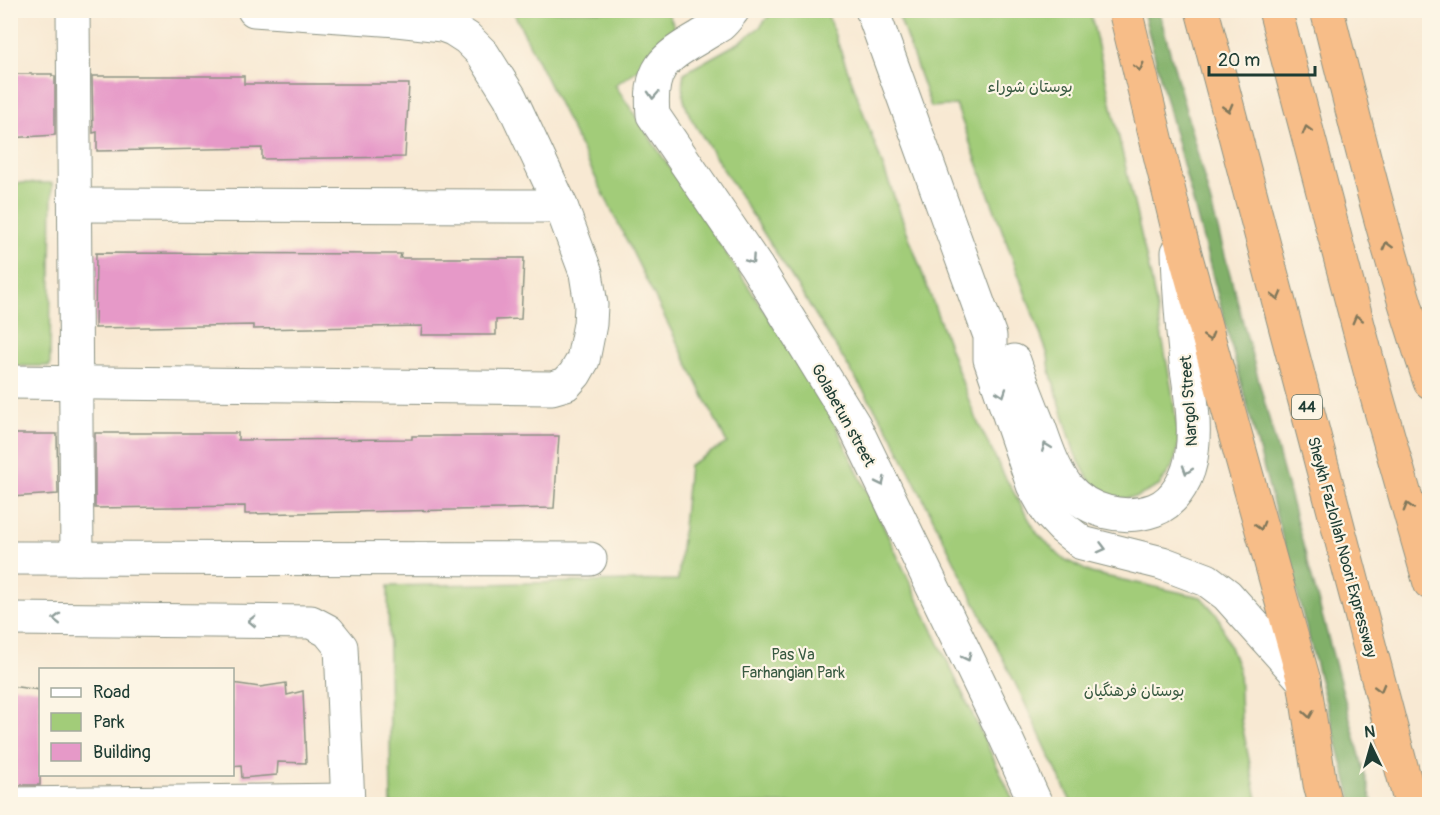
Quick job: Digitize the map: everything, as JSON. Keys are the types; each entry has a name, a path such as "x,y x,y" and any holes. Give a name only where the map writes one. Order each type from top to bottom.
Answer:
{"highway":[{"path":"1125,10 1178,225 1304,681 1325,804"},
{"name":"Sheykh Fazlollah Noori Expressway","path":"1202,10 1411,804"},
{"path":"1275,10 1374,386 1430,583"},
{"path":"1327,10 1391,260 1430,382"}],"street":[{"path":"74,10 77,558"},
{"path":"10,382 552,388 566,384 575,375 583,360 590,324 591,305 586,273 561,206 510,97 483,54 467,38 441,25 255,10"},
{"name":"Nargol Street","path":"872,10 990,336 990,359 1033,485 1048,512 1082,543 1162,563 1207,580 1227,595 1304,681"},
{"name":"Golabetun street","path":"727,17 681,48 662,64 654,78 651,97 653,115 756,266 854,425 993,710 1036,804"},
{"path":"75,205 561,206"},
{"name":"Nargol Street","path":"990,336 1011,353 1052,462 1067,487 1087,504 1103,512 1125,516 1162,507 1175,495 1186,477 1192,454 1193,421 1180,294 1178,225"},
{"path":"10,558 590,559"},
{"path":"10,619 311,622 328,631 341,646 348,802 10,804"}],"green space":[{"name":"Pas Va Farhangian Park","path":"513,11 667,11 681,41 615,85 824,401 1015,804 391,804 388,586 678,580 689,465 727,443"},
{"name":"بوستان فرهنگیان","path":"771,11 826,11 975,417 1005,477 1037,533 1062,558 1091,573 1201,597 1218,616 1239,670 1241,720 1258,804 1072,804 1022,697 891,434 692,120 687,108 683,92 684,73 738,43 760,27"},
{"name":"بوستان شوراء","path":"897,11 1090,11 1151,278 1171,385 1179,442 1174,464 1159,486 1137,497 1112,499 1098,493 1088,478 1075,454 1050,371 1048,355 956,105 931,107"},
{"path":"1143,11 1159,11 1373,804 1353,804"},
{"path":"11,183 52,183 50,366 11,366"}],"building":[{"path":"10,74 52,74 55,76 55,135 10,138"},
{"path":"92,76 244,76 244,84 409,84 405,157 262,159 262,148 97,151 97,132 93,133"},
{"path":"96,253 401,254 400,258 524,258 521,319 496,320 496,335 421,335 422,326 253,329 253,325 95,328"},
{"path":"95,433 238,433 238,440 412,439 412,436 559,436 554,508 245,514 245,506 95,508"},
{"path":"10,434 57,434 58,494 10,497"},
{"path":"234,683 260,687 286,683 287,695 303,691 306,763 278,762 277,775 242,778 241,765 234,766"},
{"path":"10,686 39,690 40,785 16,785 14,767 10,768"}]}
